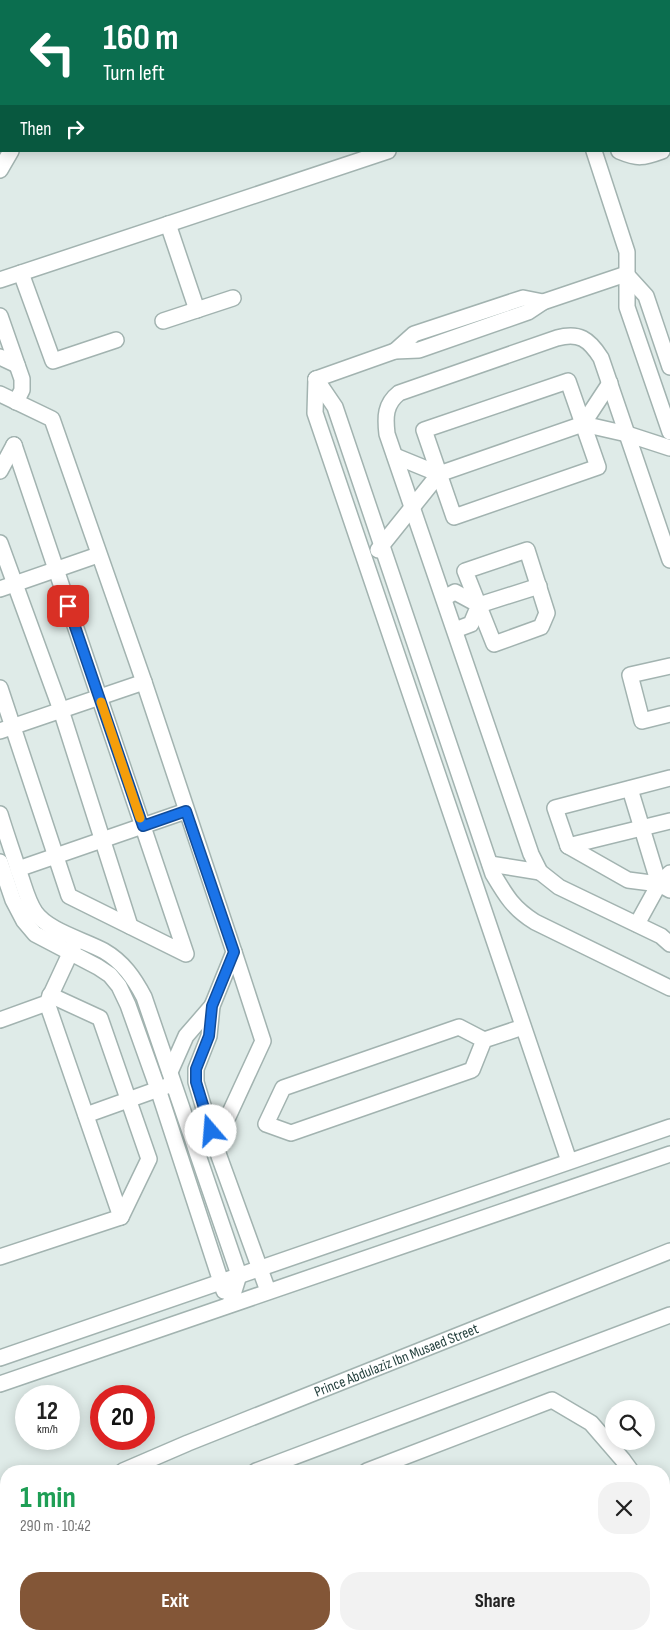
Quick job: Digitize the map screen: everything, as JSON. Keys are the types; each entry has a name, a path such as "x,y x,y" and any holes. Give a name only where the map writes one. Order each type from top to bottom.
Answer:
{"street":[{"path":"0,170 10,152"},
{"path":"0,280 385,152"},
{"path":"594,152 627,252 627,306 670,432"},
{"path":"622,152 634,157 645,157 659,152"},
{"path":"168,224 196,310"},
{"path":"21,273 53,361 116,340"},
{"path":"316,379 395,351 419,350 528,312 543,302 626,274"},
{"path":"626,274 646,296 670,368 651,376"},
{"path":"164,322 233,298"},
{"path":"0,316 22,379 22,390 16,402"},
{"path":"670,560 601,358 594,347 586,340 576,335 557,338 399,394 392,399 386,411 387,434 531,854 540,872 559,887 662,936 670,944"},
{"path":"0,357 17,365"},
{"path":"316,379 334,407 493,874 504,894 519,912 535,922 670,988"},
{"path":"316,379 316,413 569,1161"},
{"path":"568,381 598,467 454,517 439,474 424,430 568,381"},
{"path":"583,424 610,383"},
{"path":"0,394 52,419 144,682 263,1041 215,1145"},
{"path":"367,564 439,474 583,424 627,434 670,448"},
{"path":"0,471 14,444 186,954 69,896 56,856 7,729 0,688"},
{"path":"395,456 439,474"},
{"path":"340,485 358,477"},
{"path":"0,543 7,587 61,710 130,926"},
{"path":"527,550 547,613 541,627 494,644 479,605 465,571 527,550"},
{"path":"7,587 98,555"},
{"path":"444,598 455,592 479,605 539,586"},
{"path":"454,630 470,624 479,605"},
{"path":"670,666 630,676 642,721 670,714"},
{"path":"7,729 144,682"},
{"path":"421,724 440,717"},
{"path":"438,777 458,770"},
{"path":"666,882 628,880 568,846 555,808 670,778"},
{"path":"630,789 642,828 666,882"},
{"path":"18,869 186,811"},
{"path":"0,814 27,896 36,912 45,921 105,952 120,963 132,975 144,996 239,1275 230,1304"},
{"path":"568,846 670,821"},
{"path":"464,853 484,846"},
{"path":"0,862 13,900 24,921 35,934 98,967 110,975 119,986 128,1005 158,1089 221,1283 230,1304"},
{"path":"490,864 540,872"},
{"path":"637,924 666,882"},
{"path":"0,1020 48,999 78,938"},
{"path":"234,952 212,1006 209,1036 196,1069 196,1082 215,1145 268,1291"},
{"path":"0,1257 121,1217 149,1159 100,1018 48,999"},
{"path":"48,999 121,1217"},
{"path":"86,1115 158,1089 172,1077 186,1036 212,1006"},
{"path":"484,1040 472,1070 291,1133 266,1124 283,1088 459,1027 484,1040 523,1027"},
{"path":"0,1358 670,1127"},
{"path":"0,1384 670,1154"},
{"name":"Prince Abdulaziz Ibn Musaed Street","path":"137,1465 670,1251"},
{"path":"272,1465 670,1315"},
{"path":"648,1323 670,1328"},
{"path":"382,1465 552,1400 591,1423 627,1465"}],"slow traffic":[{"path":"101,702 140,818"}],"route":[{"path":"68,606 143,826 186,811 234,952 212,1006 209,1036 196,1069 196,1082 211,1131"}]}
